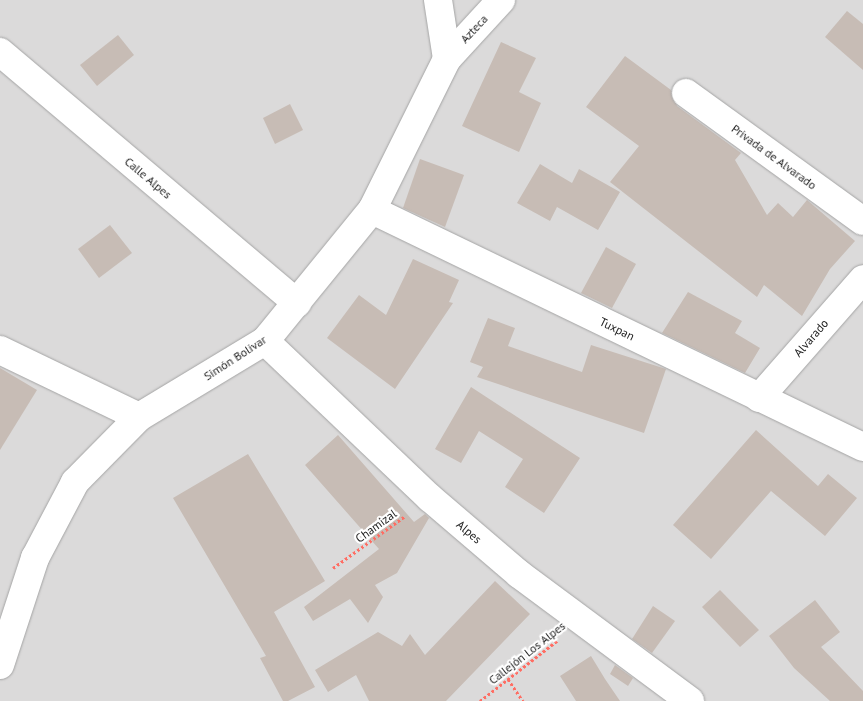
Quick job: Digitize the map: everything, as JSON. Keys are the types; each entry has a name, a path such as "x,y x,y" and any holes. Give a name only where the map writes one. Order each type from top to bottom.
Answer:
{"street":[{"path":"438,0 447,59"},
{"name":"Azteca","path":"447,59 501,0"},
{"name":"Calle Alpes","path":"0,52 297,303"},
{"name":"Simón Bolivar","path":"0,665 35,558 76,482 139,417 265,341 372,210 447,59"},
{"name":"Privada de Alvarado","path":"686,93 863,221"},
{"name":"Tuxpan","path":"372,210 863,447"},
{"name":"Alvarado","path":"759,398 863,279"},
{"name":"Alpes","path":"265,341 430,498 519,574 584,620 690,701"},
{"path":"0,350 139,417"}],"path":[{"name":"Chamizal","path":"333,568 430,498"},
{"name":"Callejón Los Alpes","path":"480,701 584,620"},
{"path":"508,679 523,701"}],"shaded area":[{"path":"0,0 863,0 863,701 0,701"}],"building":[{"path":"847,11 863,24 863,70 825,37"},
{"path":"118,35 134,55 97,86 80,65"},
{"path":"501,42 536,58 519,92 541,103 519,152 462,126"},
{"path":"625,56 671,90 677,106 741,153 735,160 767,215 778,203 793,217 807,200 855,241 830,269 802,316 764,285 757,297 610,182 639,146 586,107"},
{"path":"290,104 303,130 275,144 263,118"},
{"path":"420,159 464,175 445,227 403,208"},
{"path":"540,164 572,183 579,169 620,192 598,230 557,207 550,221 517,203"},
{"path":"110,225 132,253 99,278 78,249"},
{"path":"606,247 636,264 612,308 581,293"},
{"path":"413,259 459,280 449,302 453,303 395,389 327,338 359,295 386,315"},
{"path":"688,292 742,321 735,333 760,348 745,373 662,333"},
{"path":"488,318 515,328 508,346 582,372 591,345 666,369 644,433 477,377 483,367 470,362"},
{"path":"0,368 37,390 0,450"},
{"path":"471,387 580,458 544,513 505,487 523,459 479,431 461,463 435,449"},
{"path":"756,430 818,486 828,474 857,498 825,536 771,491 711,559 673,525"},
{"path":"338,435 414,522 425,514 429,518 397,573 375,585 383,597 368,623 350,599 313,621 304,607 379,549 305,465"},
{"path":"248,454 325,581 274,612 315,687 288,701 283,701 260,658 266,656 173,498"},
{"path":"495,581 530,614 446,701 369,701 356,675 328,692 315,670 378,632 402,646 410,634 425,655"},
{"path":"720,590 759,630 740,647 702,607"},
{"path":"815,600 840,632 821,647 863,691 863,701 830,701 794,668 769,636"},
{"path":"653,606 675,621 652,653 632,639"},
{"path":"591,656 620,701 576,701 560,676"},
{"path":"615,665 633,678 628,686 610,674"}]}
